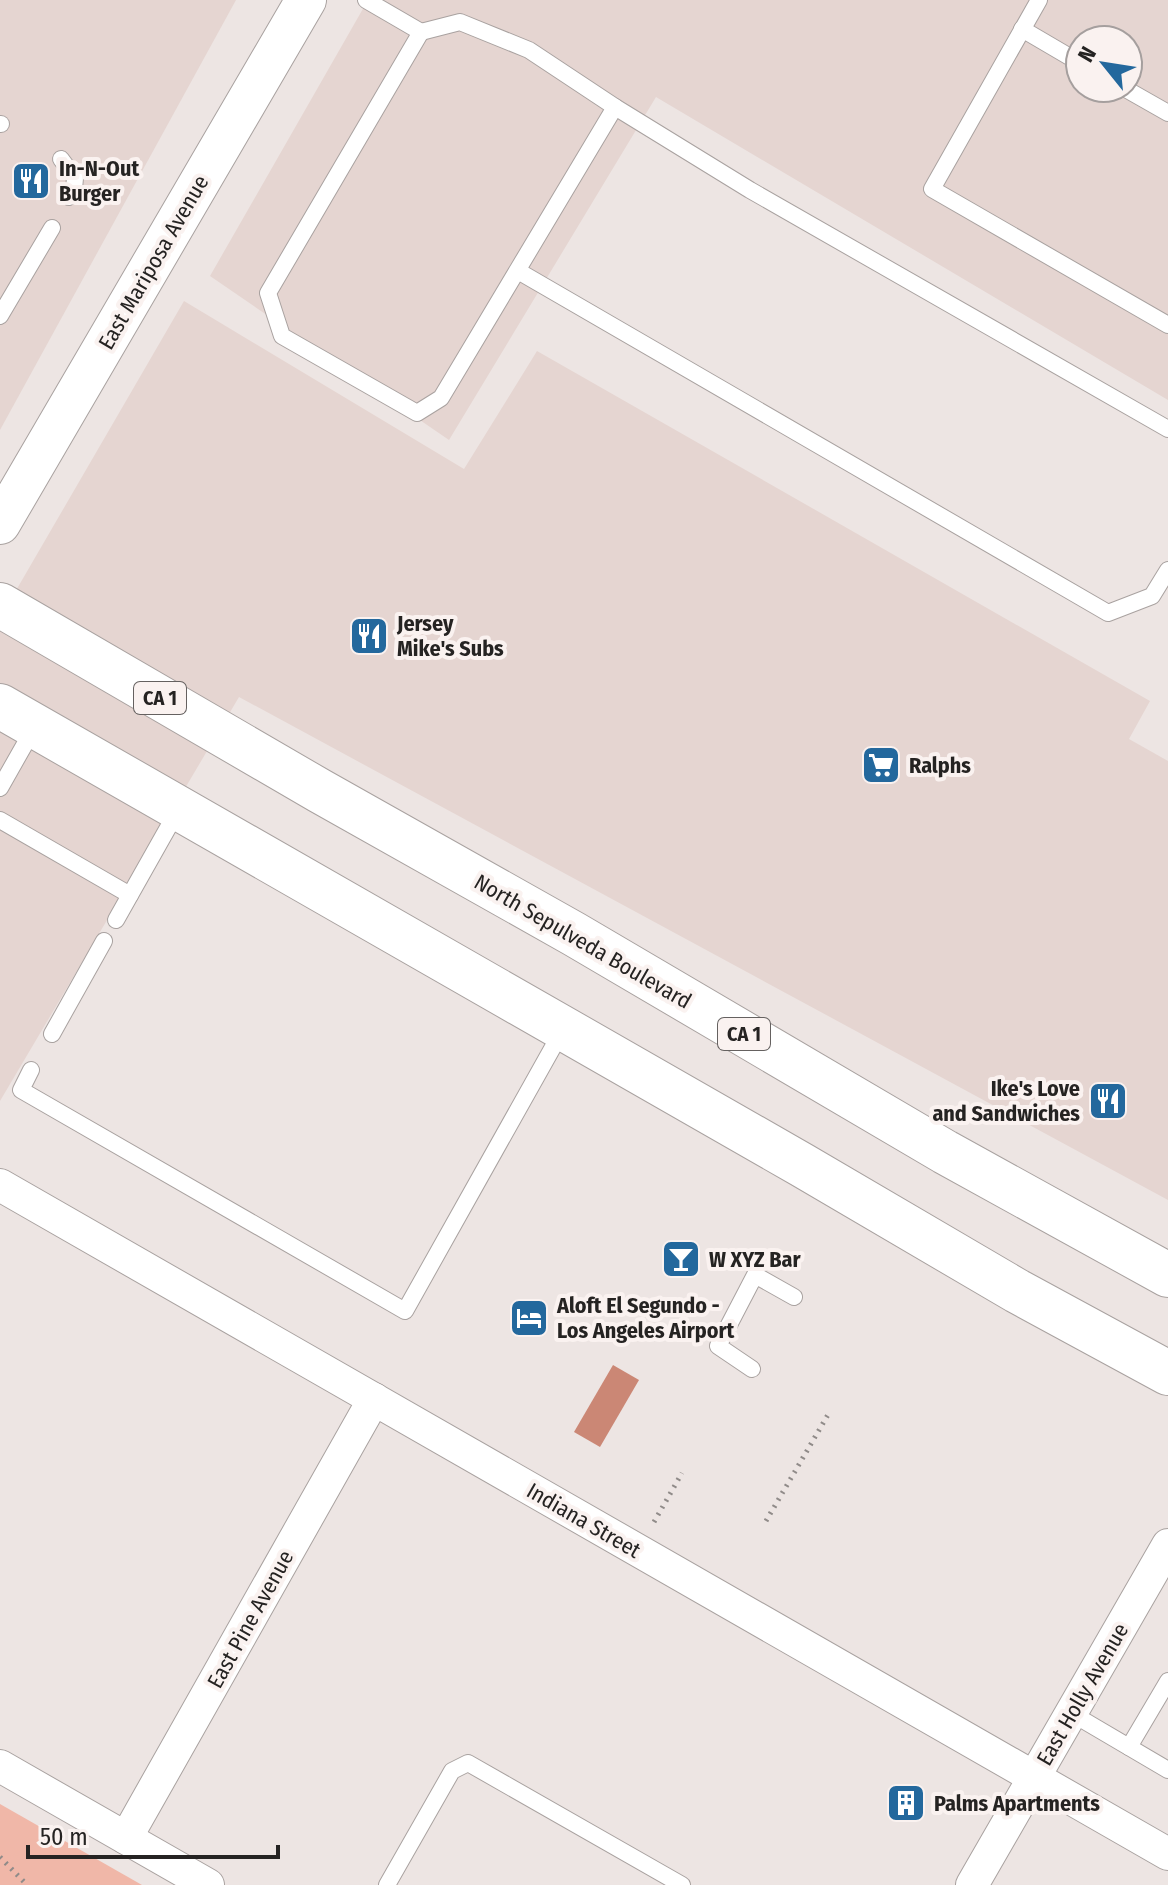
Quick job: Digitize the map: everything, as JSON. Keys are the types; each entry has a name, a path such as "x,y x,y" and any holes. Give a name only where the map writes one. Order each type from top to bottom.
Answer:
{"highway":[{"name":"North Sepulveda Boulevard","path":"0,605 574,934 945,1152 1168,1275"},
{"path":"18,716 1017,1291 1168,1373"}],"street":[{"name":"East Mariposa Avenue","path":"0,524 306,0"},
{"name":"Indiana Street","path":"0,1185 1168,1854"},
{"name":"East Pine Avenue","path":"126,1838 374,1399"},
{"name":"East Holly Avenue","path":"972,1885 1168,1545"},
{"path":"0,1766 208,1885"}],"lane":[{"path":"366,0 421,32 460,22 529,50 750,190 1168,429"},
{"path":"1039,0 932,189 1168,325"},
{"path":"1022,29 1064,54"},
{"path":"421,32 268,293 282,336 417,413 441,398 615,107"},
{"path":"1144,99 1168,113"},
{"path":"61,159 75,178 69,197"},
{"path":"0,316 52,228"},
{"path":"518,271 1108,613 1152,596 1168,570"},
{"path":"0,788 18,716"},
{"path":"116,920 179,809"},
{"path":"0,820 130,895"},
{"path":"52,1034 104,941"},
{"path":"31,1070 18,1096 405,1311 564,1029"},
{"path":"752,1369 718,1346 755,1275 794,1297"},
{"path":"1129,1747 1168,1681"},
{"path":"1071,1713 1168,1770"},
{"path":"387,1885 452,1771 468,1763 682,1885"}],"path":[{"path":"766,1521 829,1413"},
{"path":"638,1550 682,1473"},
{"path":"0,1857 27,1885"}],"shaded area":[{"path":"0,0 236,0 0,430"},
{"path":"368,0 1168,0 1168,400 656,97 449,440 210,276"},
{"path":"184,301 464,469 537,351 1150,701 1129,739 1168,761 1168,1200 239,697 0,1101 0,618"},
{"path":"613,1365 639,1380 600,1447 574,1432"},
{"path":"0,1804 142,1885 0,1885"}],"place":[{"name":"In-N-Out Burger","path":"31,181"},
{"name":"Jersey Mike's Subs","path":"369,636"},
{"name":"Ralphs","path":"881,765"},
{"name":"Ike's Love and Sandwiches","path":"1108,1101"},
{"name":"W XYZ Bar","path":"681,1259"},
{"name":"Aloft El Segundo - Los Angeles Airport","path":"529,1318"},
{"name":"Palms Apartments","path":"906,1803"}]}
